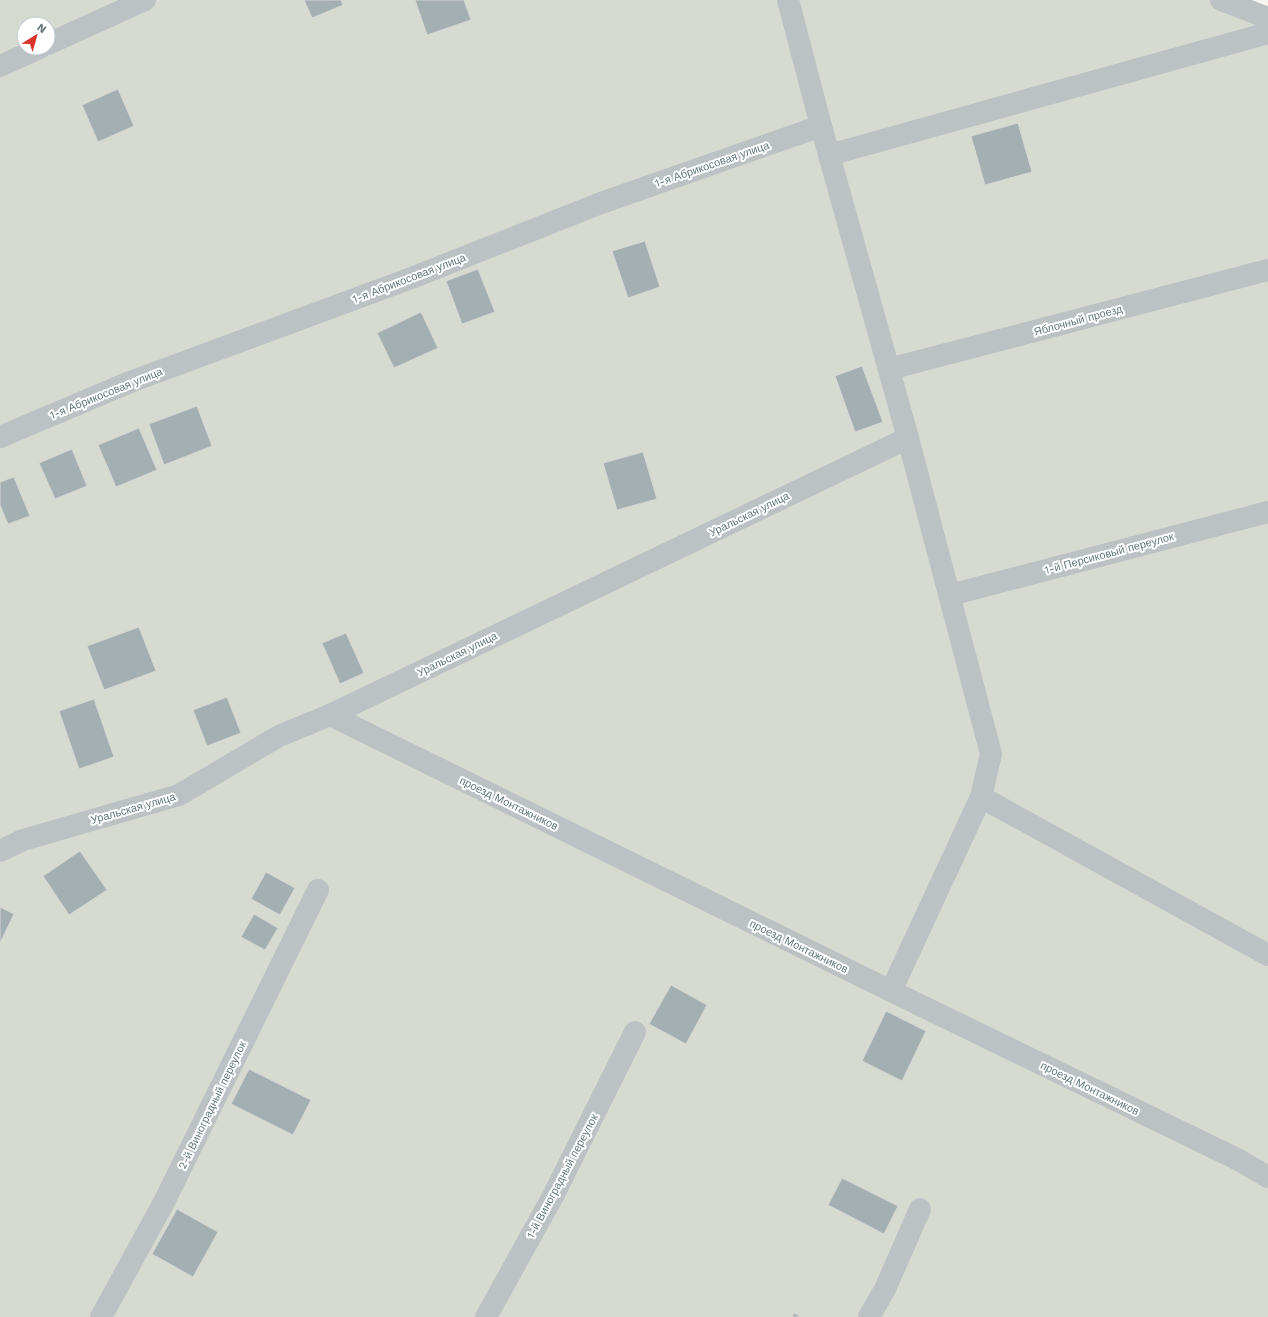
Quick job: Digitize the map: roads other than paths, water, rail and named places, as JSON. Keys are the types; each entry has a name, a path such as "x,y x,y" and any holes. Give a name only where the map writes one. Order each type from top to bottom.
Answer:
{"street":[{"path":"56,40 145,0"},
{"path":"788,0 820,126 908,438 991,754 981,797 891,991"},
{"path":"1221,0 1268,18"},
{"path":"829,155 1268,33"},
{"path":"0,66 22,56"},
{"name":"1-я Абрикосовая улица","path":"0,437 130,382 414,277 601,203 820,126"},
{"name":"Яблочный проезд","path":"889,369 1268,270"},
{"name":"Уральская улица","path":"0,851 23,840 178,795 279,736 330,716 908,438"},
{"name":"1-й Персиковый переулок","path":"950,595 1268,512"},
{"name":"проезд Монтажников","path":"330,716 1232,1157 1268,1177"},
{"path":"981,797 1268,955"},
{"name":"2-й Виноградный переулок","path":"101,1317 163,1204 318,890"},
{"name":"1-й Виноградный переулок","path":"486,1317 553,1196 635,1032"},
{"path":"869,1317 885,1289 920,1210"}]}
